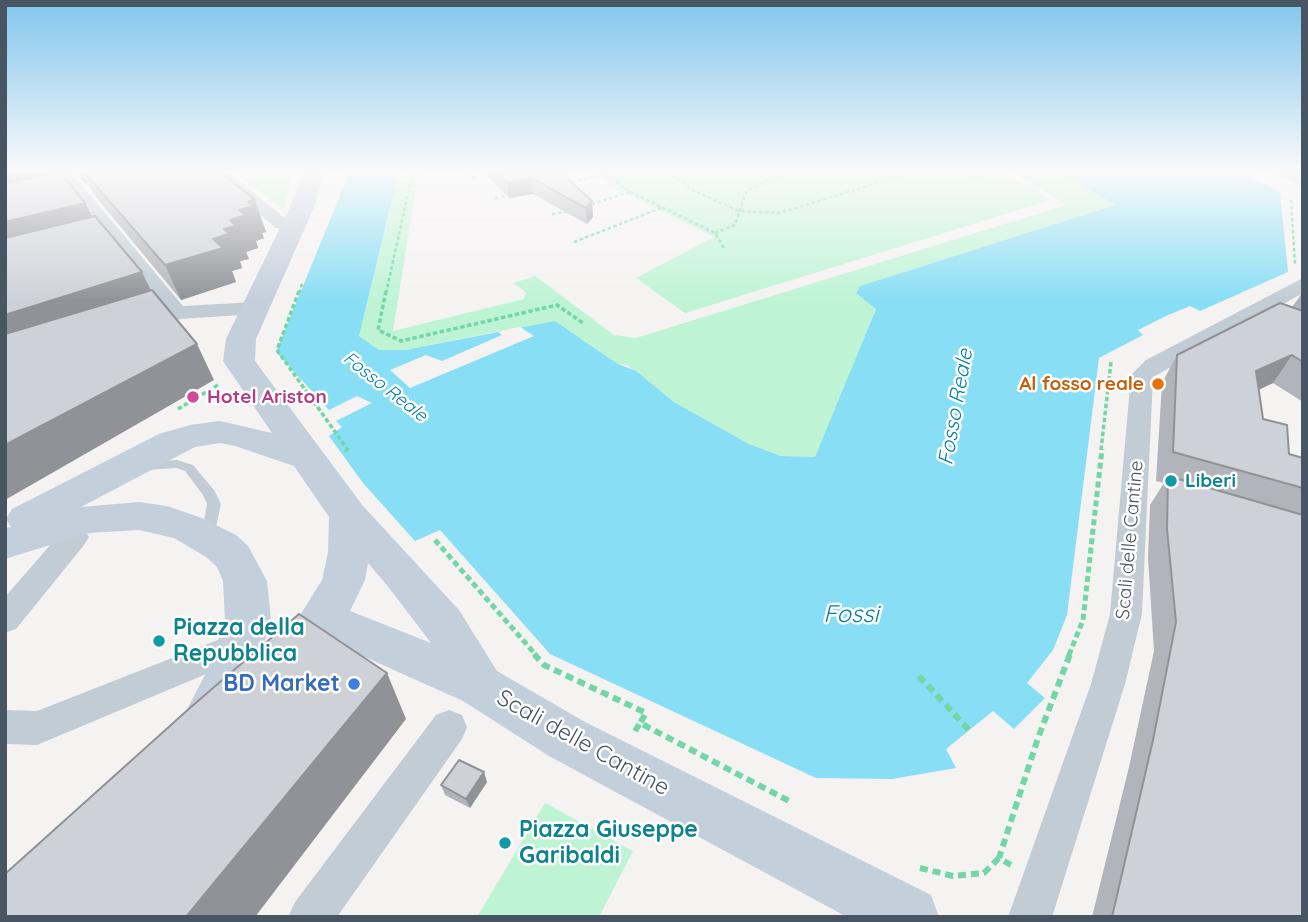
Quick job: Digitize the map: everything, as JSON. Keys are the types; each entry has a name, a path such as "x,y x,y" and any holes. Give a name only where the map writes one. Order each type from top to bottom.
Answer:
{"street":[{"path":"96,214 178,313"},
{"path":"269,214 282,224 295,223"},
{"path":"298,214 241,339 239,361 349,516 401,572 443,624 464,707 310,917"},
{"path":"92,246 116,239"},
{"name":"Scali delle Cantine","path":"1030,917 1044,884 1126,614 1147,490 1142,375 1154,365 1252,315 1299,279"},
{"path":"125,330 178,313 255,308"},
{"path":"1252,315 1277,326"},
{"path":"5,531 172,442 203,433 240,435 305,457"},
{"path":"5,544 62,524 117,516 167,520 208,537 233,558 240,569 247,593 248,620 230,676 185,752 295,656 320,626 343,580 349,552 349,516"},
{"path":"5,620 75,537"},
{"name":"Scali delle Cantine","path":"320,626 353,631 464,707 567,739 910,891"},
{"path":"5,727 37,728 218,654"}],"lane":[{"path":"123,468 166,464 189,468 209,493 214,504 208,537"}],"path":[{"path":"403,214 378,330 401,341 558,305 583,323"},
{"path":"552,214 564,214"},
{"path":"574,242 646,214"},
{"path":"675,214 715,233 725,250"},
{"path":"715,233 735,225 738,214"},
{"path":"1292,214 1299,279"},
{"path":"306,274 277,350 348,451"},
{"path":"910,891 953,876 984,873 999,858 1038,738 1083,620 1111,362"},
{"path":"177,409 225,382"},
{"path":"435,540 544,665 646,713 633,734 622,729"},
{"path":"919,676 969,730"},
{"path":"640,723 800,807"},
{"path":"999,858 1018,869"}],"green space":[{"path":"389,214 412,214 393,331 524,299 526,292 513,283 535,276 614,335 636,338 1037,214 1087,214 860,286 856,293 876,308 816,457 781,456 749,444 674,402 627,365 618,364 584,340 520,327 405,350 379,350 359,336"},
{"path":"667,214 1006,214 685,313 636,278 714,237"},
{"path":"545,803 633,851 599,917 477,917"}],"water":[{"name":"Fossi","path":"332,214 389,214 359,336 379,350 405,350 555,321 618,364 636,371 674,402 749,444 781,456 815,457 876,309 856,293 860,286 1087,214 1282,214 1288,272 1200,311 1190,306 1168,315 1138,330 1143,335 1099,358 1067,615 1053,650 1027,683 1045,698 1014,729 993,711 946,749 956,768 892,779 816,778 550,654 440,530 415,541 363,483 329,436 342,427 336,421 372,403 357,396 329,410 276,352"}],"pier":[{"path":"520,327 534,336 410,388 390,370 426,355 442,361 502,335 498,332"}],"building":[{"path":"5,214 39,214 5,222"},
{"path":"121,214 246,215 230,220 236,226 224,229 229,234 213,239 223,248 165,265"},
{"path":"95,216 142,272 5,315 5,238"},
{"path":"152,290 197,344 5,445 5,334"},
{"path":"1280,303 1303,311 1303,362 1292,355 1256,371 1263,419 1287,425 1289,454 1303,458 1303,488 1173,452 1177,355"},
{"path":"1168,476 1303,515 1303,917 1112,917 1153,740 1176,622 1167,529"},
{"path":"299,614 387,673 186,917 5,917 5,874"},
{"path":"459,760 484,772 466,799 441,785"}],"place":[{"name":"Al fosso reale","path":"1158,384"},
{"name":"Hotel Ariston","path":"193,397"},
{"name":"Liberi","path":"1171,481"},
{"name":"Piazza della Repubblica","path":"159,641"},
{"name":"BD Market","path":"354,684"},
{"name":"Piazza Giuseppe Garibaldi","path":"505,843"}],"water label":[{"name":"Fosso Reale","path":"385,387"},
{"name":"Fosso Reale","path":"956,407"}]}
